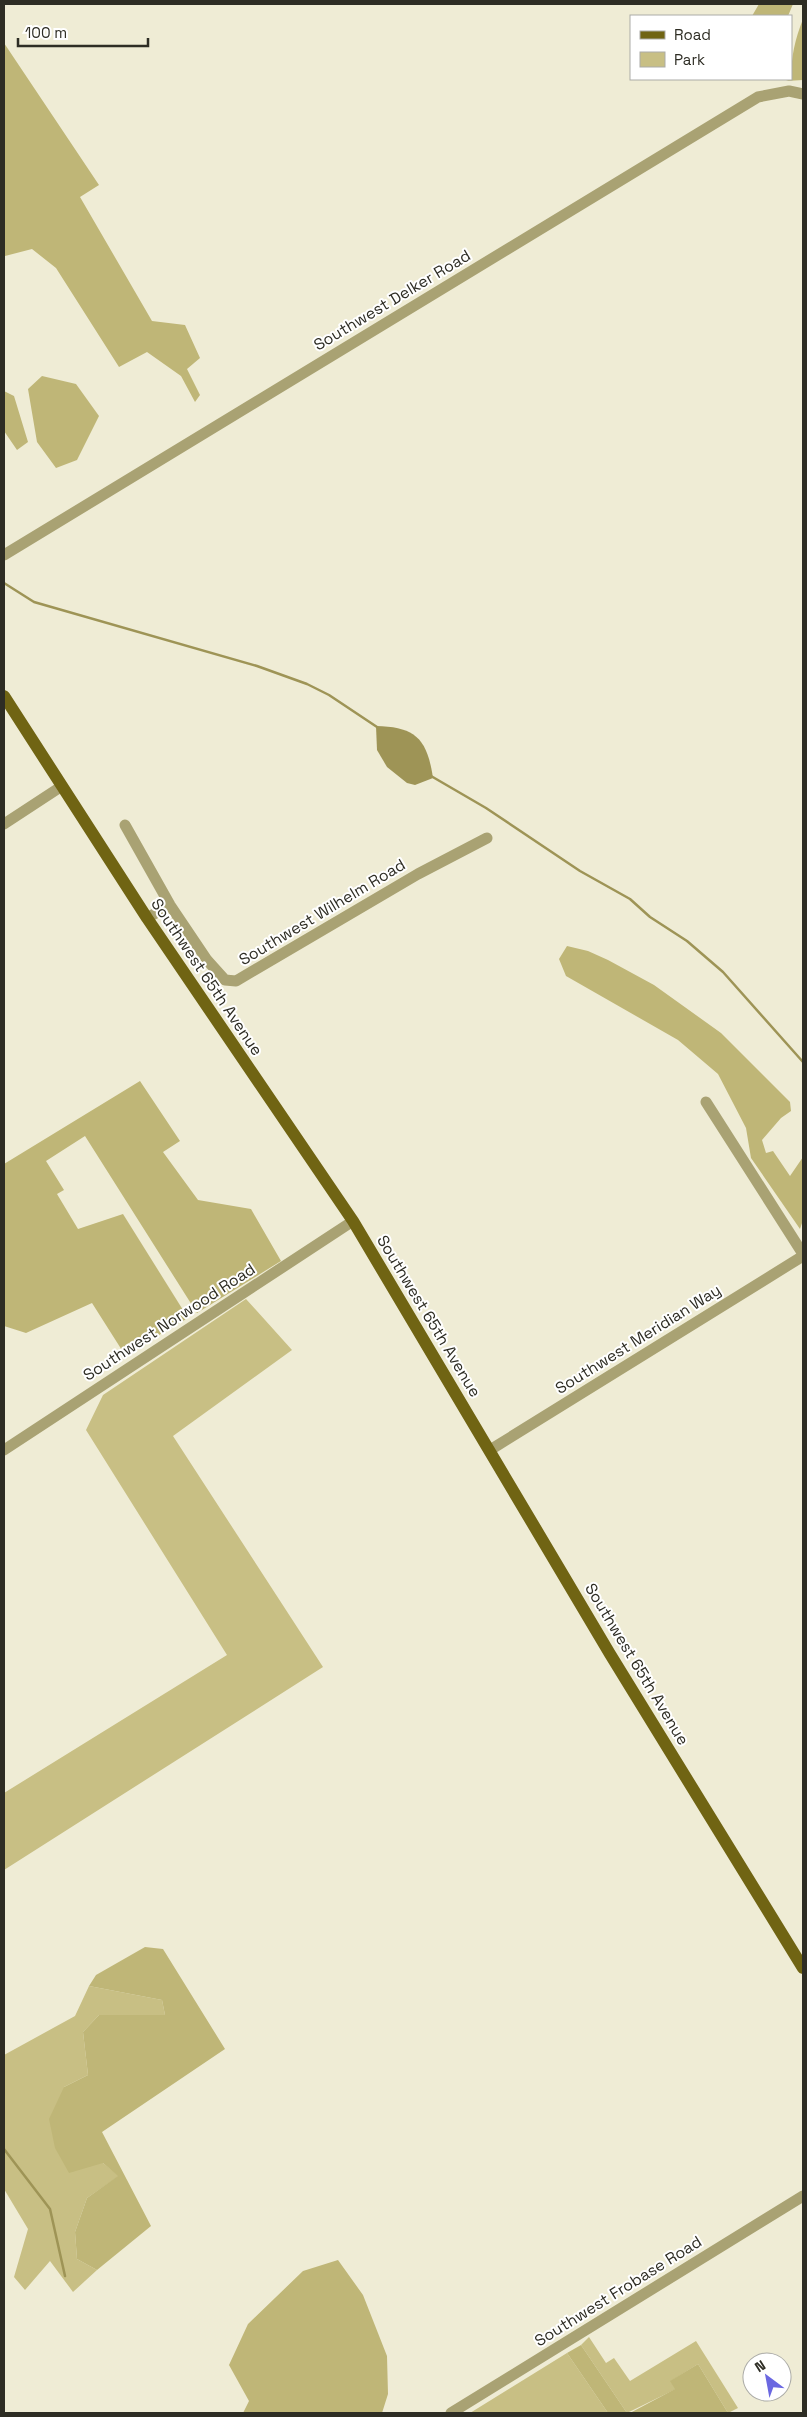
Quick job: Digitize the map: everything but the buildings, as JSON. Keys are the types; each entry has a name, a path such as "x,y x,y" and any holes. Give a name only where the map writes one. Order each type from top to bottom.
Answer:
{"main road":[{"name":"Southwest 65th Avenue","path":"4,696 147,918 353,1221 610,1654 803,1968"}],"street":[{"name":"Southwest Delker Road","path":"4,555 758,97 789,91 803,94"},
{"path":"4,824 62,786"},
{"path":"126,825 170,905 147,918"},
{"name":"Southwest Wilhelm Road","path":"170,905 217,973 225,980 236,981 418,874 487,838"},
{"path":"706,1102 803,1255"},
{"name":"Southwest Norwood Road","path":"4,1450 353,1221"},
{"name":"Southwest Meridian Way","path":"490,1450 803,1255"},
{"name":"Southwest Frobase Road","path":"451,2413 803,2196"}],"green space":[{"path":"246,1299 292,1350 173,1436 323,1667 4,1870 4,1793 227,1655 86,1430 103,1395"},
{"path":"89,1986 162,2000 165,2015 99,2015 83,2032 88,2075 64,2087 103,2163 119,2176 87,2198 75,2232 77,2259 97,2270 73,2292 50,2261 25,2290 14,2277 28,2229 4,2189 4,2055 75,2016"},
{"path":"589,2337 606,2363 614,2358 630,2381 696,2341 738,2408 728,2413 698,2364 671,2381 676,2389 627,2413 581,2345"},
{"path":"567,2353 608,2413 470,2413"}],"shaded area":[{"path":"759,4 793,4 788,15 753,15"},
{"path":"803,19 803,80 786,81 792,80 792,63"},
{"path":"4,43 99,185 80,197 152,321 185,325 200,358 187,369 200,395 195,402 181,376 147,352 119,367 56,268 32,249 5,256"},
{"path":"42,376 76,384 99,416 77,460 56,468 37,442 28,389"},
{"path":"4,391 14,396 28,442 17,450 4,431"},
{"path":"376,726 401,729 417,737 427,753 433,778 415,785 407,783 387,767 377,750"},
{"path":"567,946 588,951 654,985 721,1033 790,1102 791,1111 781,1118 762,1140 766,1153 773,1151 790,1176 803,1157 803,1220 800,1229 751,1158 746,1128 718,1074 678,1040 566,976 559,959"},
{"path":"140,1081 180,1141 163,1152 198,1200 251,1209 281,1261 197,1313 85,1136 46,1161 64,1190 57,1194 78,1229 123,1214 188,1318 125,1355 92,1303 26,1333 4,1326 4,1164"},
{"path":"145,1947 163,1949 225,2049 102,2132 151,2226 97,2270 77,2259 75,2232 87,2198 118,2176 103,2163 69,2173 55,2148 49,2119 64,2087 88,2075 83,2032 99,2015 165,2015 162,2000 89,1986 96,1975"},
{"path":"338,2260 363,2295 387,2356 388,2394 382,2413 243,2413 249,2401 229,2365 248,2324 303,2271"},
{"path":"581,2345 627,2413 608,2413 567,2353"},
{"path":"698,2364 728,2413 630,2413 675,2389 670,2381"}],"waterway":[{"path":"4,583 34,602 257,666 307,684 329,695 377,727"},
{"path":"431,776 486,808 580,871 630,899 650,917 687,941 723,972 803,1062"},
{"path":"4,2149 50,2209 65,2276"}]}
